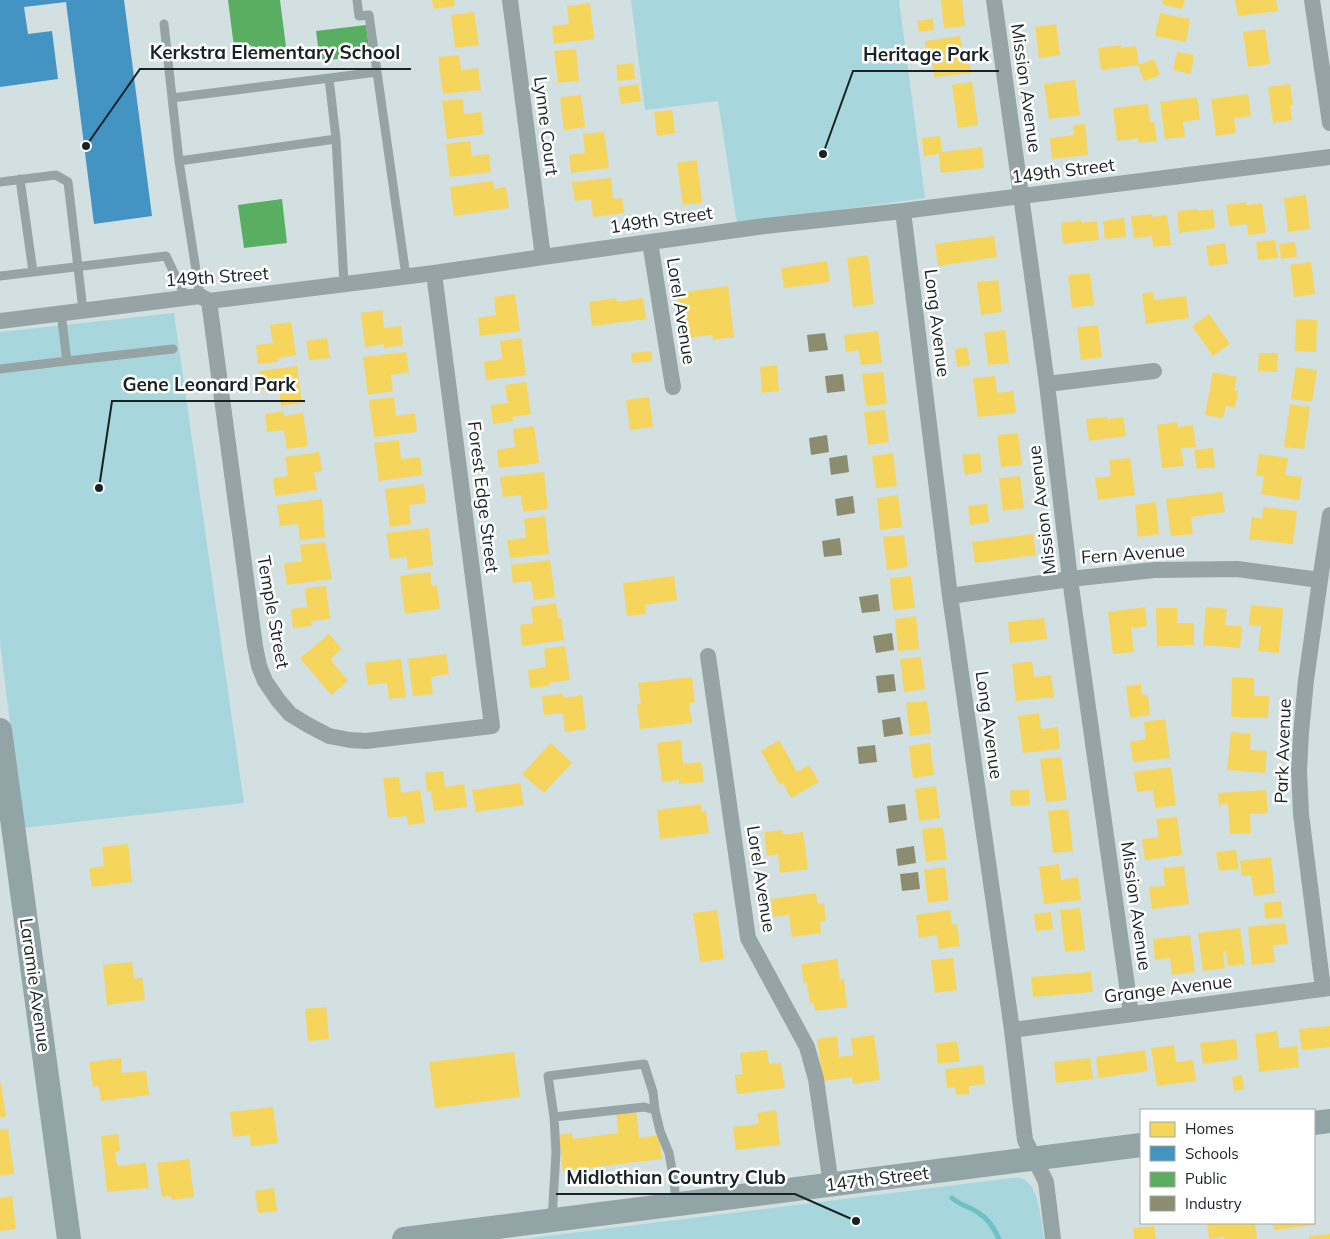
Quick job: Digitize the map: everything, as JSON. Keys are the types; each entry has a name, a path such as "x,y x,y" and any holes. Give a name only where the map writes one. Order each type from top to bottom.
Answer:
{"main road":[{"name":"Laramie Avenue","path":"0,730 6,809 69,1239"},
{"path":"1315,1123 1330,1121"},
{"name":"147th Street","path":"404,1239 1140,1145"}],"street":[{"name":"Lynne Court","path":"510,0 542,257"},
{"name":"Mission Avenue","path":"994,0 1047,384 1070,579 1131,1014"},
{"path":"1312,0 1330,123"},
{"name":"149th Street","path":"0,321 83,310 344,284 434,273 765,226 903,211 1330,157"},
{"name":"Long Avenue","path":"903,211 950,596 1012,1030 1025,1140 1046,1182 1053,1239"},
{"name":"Lorel Avenue","path":"650,242 673,387"},
{"name":"Forest Edge Street","path":"434,273 492,726"},
{"name":"Temple Street","path":"198,298 255,646 259,666 265,681 278,700 290,714 308,725 329,736 350,740 366,741 492,726"},
{"path":"1047,384 1154,371"},
{"name":"Park Avenue","path":"1327,989 1300,814 1299,770 1306,680 1330,515"},
{"name":"Fern Avenue","path":"950,596 1070,579 1154,570 1237,569 1320,580"},
{"name":"Lorel Avenue","path":"708,656 748,938 807,1047 816,1079 831,1184"},
{"name":"Grange Avenue","path":"1012,1030 1327,989"}],"lane":[{"path":"357,0 359,16 369,15 406,276"},
{"path":"164,24 179,161 198,298"},
{"path":"172,98 377,72"},
{"path":"329,78 336,140 344,284"},
{"path":"179,161 336,140"},
{"path":"0,182 56,175 68,182 83,310"},
{"path":"20,179 33,272"},
{"path":"0,276 166,256 198,298"},
{"path":"61,313 67,361"},
{"path":"0,369 173,348"},
{"path":"552,1220 556,1152 554,1117 548,1076 644,1064 653,1092 660,1131 669,1153 676,1204"},
{"path":"554,1117 644,1107 656,1110"}],"shaded area":[{"path":"631,0 899,0 925,198 737,224 718,101 645,110"},
{"path":"174,313 244,803 23,828 0,643 0,332"},
{"path":"1011,1178 1023,1179 1033,1189 1039,1206 1044,1239 523,1239"}],"building: Homes":[{"path":"432,0 454,0 455,6 434,9"},
{"path":"941,0 962,0 965,26 944,28"},
{"path":"1163,0 1185,0 1182,9 1162,4"},
{"path":"1235,0 1276,0 1278,11 1238,16"},
{"path":"590,3 594,39 554,44 552,26 569,24 567,6"},
{"path":"474,12 479,45 455,48 451,15"},
{"path":"1160,13 1190,19 1186,42 1155,36"},
{"path":"933,19 934,30 919,32 917,21"},
{"path":"1056,24 1060,55 1039,58 1035,27"},
{"path":"1265,29 1270,64 1248,67 1243,32"},
{"path":"960,36 962,50 968,50 971,73 934,77 931,53 927,54 925,41"},
{"path":"1121,45 1121,48 1136,46 1139,65 1101,70 1098,48"},
{"path":"576,49 579,81 558,83 554,51"},
{"path":"1177,52 1194,55 1191,74 1173,70"},
{"path":"459,55 461,70 478,68 481,90 443,94 438,57"},
{"path":"1154,59 1160,75 1144,81 1138,65"},
{"path":"633,63 635,79 618,81 616,65"},
{"path":"1075,80 1080,115 1049,119 1044,84"},
{"path":"972,82 978,125 958,128 952,85"},
{"path":"638,84 641,101 621,104 618,87"},
{"path":"1290,84 1293,105 1290,105 1292,120 1273,123 1268,87"},
{"path":"1248,94 1251,116 1234,118 1236,133 1216,136 1211,99"},
{"path":"581,95 585,127 564,130 560,97"},
{"path":"1197,97 1200,119 1183,122 1185,137 1165,139 1160,102"},
{"path":"463,99 464,114 481,112 484,134 447,139 442,101"},
{"path":"1148,104 1150,122 1154,121 1157,141 1139,143 1138,138 1117,141 1113,108"},
{"path":"672,110 675,133 657,136 654,112"},
{"path":"1085,124 1088,155 1052,159 1050,138 1074,135 1073,125"},
{"path":"604,132 609,168 571,173 569,155 585,153 583,134"},
{"path":"940,136 942,152 982,147 984,168 941,173 939,154 924,156 922,138"},
{"path":"470,141 472,156 489,154 491,172 450,177 446,144"},
{"path":"697,160 702,203 683,205 677,163"},
{"path":"611,178 613,199 622,198 624,213 593,217 591,199 575,201 572,182"},
{"path":"493,181 494,189 506,187 509,208 454,216 450,187"},
{"path":"1306,195 1310,229 1288,232 1284,198"},
{"path":"1246,202 1247,205 1262,203 1266,233 1248,235 1247,224 1229,226 1226,205"},
{"path":"1197,209 1197,211 1213,209 1215,228 1179,233 1177,211"},
{"path":"1152,214 1152,217 1167,215 1171,245 1153,247 1152,236 1134,238 1131,216"},
{"path":"1124,218 1126,237 1105,239 1103,221"},
{"path":"1081,220 1081,223 1097,221 1099,240 1063,244 1061,223"},
{"path":"994,236 997,257 938,266 935,244"},
{"path":"1275,240 1278,258 1258,260 1256,242"},
{"path":"1295,242 1297,257 1281,259 1279,244"},
{"path":"1225,243 1228,264 1209,266 1206,246"},
{"path":"868,255 874,304 853,307 847,258"},
{"path":"827,261 830,282 784,288 781,268"},
{"path":"1311,262 1315,294 1294,297 1290,265"},
{"path":"1090,273 1094,305 1072,308 1068,275"},
{"path":"998,280 1002,312 981,315 977,282"},
{"path":"728,286 734,337 713,340 712,335 684,338 677,293"},
{"path":"1153,292 1154,300 1186,296 1189,318 1146,324 1142,294"},
{"path":"515,294 520,331 480,336 478,318 496,315 494,297"},
{"path":"616,298 617,302 643,298 646,319 592,326 589,302"},
{"path":"382,310 384,328 401,326 403,345 384,348 384,344 365,347 361,313"},
{"path":"1209,314 1230,344 1213,356 1192,326"},
{"path":"1296,319 1317,320 1316,352 1295,351"},
{"path":"291,322 296,355 277,358 278,362 258,364 256,345 273,343 270,325"},
{"path":"1098,325 1102,357 1081,360 1077,327"},
{"path":"1005,330 1009,363 988,365 984,333"},
{"path":"878,331 882,363 861,365 859,350 846,352 844,335"},
{"path":"327,338 330,358 309,360 306,341"},
{"path":"521,338 526,375 486,380 484,362 502,359 500,341"},
{"path":"967,347 970,365 957,367 955,349"},
{"path":"652,351 652,361 632,363 631,353"},
{"path":"406,352 409,372 391,375 393,391 368,395 363,357"},
{"path":"1259,353 1278,353 1277,372 1258,371"},
{"path":"777,365 779,391 762,393 760,367"},
{"path":"297,366 302,403 281,406 279,387 262,390 259,371"},
{"path":"1296,367 1317,370 1312,402 1291,399"},
{"path":"883,372 887,404 866,406 862,374"},
{"path":"1213,372 1237,377 1234,390 1238,391 1235,408 1226,406 1223,418 1205,415"},
{"path":"995,376 997,393 1013,391 1016,413 978,417 973,378"},
{"path":"526,382 531,414 512,417 513,421 493,424 491,405 508,403 505,385"},
{"path":"394,397 396,416 415,413 417,432 374,437 369,400"},
{"path":"649,397 653,427 630,430 626,400"},
{"path":"1290,404 1310,407 1304,449 1284,447"},
{"path":"885,410 889,442 868,445 864,412"},
{"path":"284,411 284,416 303,413 308,446 287,449 284,430 267,432 265,414"},
{"path":"1107,417 1108,419 1123,417 1126,436 1089,441 1086,419"},
{"path":"1177,422 1178,427 1193,425 1196,447 1181,448 1184,466 1162,468 1157,425"},
{"path":"534,426 539,463 499,468 497,450 515,447 513,429"},
{"path":"1018,433 1022,465 1001,467 997,435"},
{"path":"399,440 401,459 420,457 422,475 379,481 374,443"},
{"path":"1213,448 1215,467 1197,469 1194,450"},
{"path":"319,452 322,471 314,472 317,490 275,496 273,478 288,476 285,457"},
{"path":"893,453 897,486 876,488 872,456"},
{"path":"980,453 982,472 965,475 962,455"},
{"path":"1259,454 1288,458 1285,475 1302,477 1299,500 1261,494 1264,476 1256,475"},
{"path":"1130,458 1135,495 1098,500 1095,478 1111,476 1109,460"},
{"path":"544,472 548,509 523,512 521,495 503,497 500,477"},
{"path":"1020,476 1024,508 1003,511 999,478"},
{"path":"424,484 426,503 409,505 411,524 390,527 385,489"},
{"path":"1222,492 1225,512 1191,517 1193,534 1171,536 1166,499"},
{"path":"898,495 902,527 880,530 877,498"},
{"path":"322,499 325,537 300,540 298,524 280,526 277,505"},
{"path":"1156,502 1159,534 1138,537 1135,505"},
{"path":"987,504 989,522 970,525 968,506"},
{"path":"1263,507 1297,511 1293,544 1249,539 1252,517 1262,519"},
{"path":"545,516 549,554 510,558 507,540 526,538 524,519"},
{"path":"429,528 433,565 408,569 407,557 390,559 386,533"},
{"path":"1033,534 1036,555 975,563 972,542"},
{"path":"904,535 908,567 887,570 883,537"},
{"path":"325,542 332,579 287,585 284,564 302,561 300,545"},
{"path":"550,560 555,597 534,600 531,581 513,583 511,565"},
{"path":"430,572 432,586 437,585 440,609 405,614 400,576"},
{"path":"674,576 677,600 645,605 646,614 627,616 623,583"},
{"path":"911,576 915,608 893,610 890,578"},
{"path":"326,586 330,619 311,621 312,626 293,628 291,609 307,607 305,588"},
{"path":"556,603 558,618 561,618 564,640 522,646 520,625 533,623 531,607"},
{"path":"1251,605 1283,608 1279,653 1258,651 1261,626 1249,625"},
{"path":"1145,607 1147,626 1131,628 1134,652 1113,654 1108,612"},
{"path":"1206,607 1227,609 1225,625 1242,626 1240,648 1203,645"},
{"path":"1156,608 1177,608 1177,623 1194,623 1194,645 1157,646"},
{"path":"916,616 919,649 898,651 895,619"},
{"path":"1044,618 1047,639 1010,643 1008,622"},
{"path":"329,634 342,649 330,659 348,681 331,695 300,658"},
{"path":"565,646 570,680 549,683 549,686 530,688 528,670 546,667 544,649"},
{"path":"446,654 449,674 431,677 433,694 413,696 408,659"},
{"path":"921,657 925,689 904,692 900,659"},
{"path":"401,659 406,697 389,699 387,683 368,685 365,663"},
{"path":"1032,661 1034,677 1051,675 1054,697 1016,701 1012,664"},
{"path":"692,677 695,702 689,703 692,723 640,729 637,704 641,704 638,683"},
{"path":"1232,677 1254,678 1254,696 1269,696 1268,718 1231,717"},
{"path":"1141,684 1142,695 1148,695 1150,715 1130,718 1126,686"},
{"path":"563,694 564,698 582,695 586,729 565,732 563,713 544,715 542,696"},
{"path":"927,701 931,733 910,736 906,703"},
{"path":"1039,713 1041,729 1058,727 1060,749 1023,753 1018,716"},
{"path":"1165,719 1170,758 1133,762 1130,742 1146,739 1144,722"},
{"path":"1231,732 1251,734 1250,750 1267,751 1265,773 1227,770"},
{"path":"681,740 683,764 701,762 704,782 679,784 679,780 662,782 657,743"},
{"path":"779,740 797,772 809,765 819,782 791,798 783,783 780,785 761,751"},
{"path":"551,743 572,763 544,793 522,774"},
{"path":"930,743 934,775 913,778 909,746"},
{"path":"1061,757 1067,800 1046,802 1040,759"},
{"path":"1171,767 1176,805 1155,808 1153,790 1137,792 1134,772"},
{"path":"443,771 445,787 464,784 467,807 434,811 431,791 427,792 425,773"},
{"path":"399,777 401,793 420,790 425,823 408,825 407,816 388,818 383,778"},
{"path":"520,783 524,805 476,812 472,790"},
{"path":"936,786 940,818 919,821 915,789"},
{"path":"1029,789 1030,805 1011,806 1010,791"},
{"path":"1266,790 1268,813 1250,814 1251,833 1230,834 1228,804 1219,805 1218,793"},
{"path":"701,804 702,812 706,811 709,833 660,839 657,810"},
{"path":"1068,809 1073,851 1053,853 1048,811"},
{"path":"1177,817 1182,855 1145,860 1142,839 1159,837 1156,819"},
{"path":"943,827 947,859 926,862 922,829"},
{"path":"782,830 783,835 803,832 808,869 780,873 778,854 767,856 764,832"},
{"path":"128,844 132,882 92,887 89,868 104,866 102,847"},
{"path":"1236,850 1239,869 1219,871 1216,852"},
{"path":"1271,857 1275,893 1254,896 1251,875 1242,876 1240,861"},
{"path":"1059,864 1061,880 1078,877 1081,900 1044,904 1039,867"},
{"path":"1184,866 1189,904 1152,909 1149,887 1165,886 1163,868"},
{"path":"945,867 949,900 928,903 924,870"},
{"path":"816,893 818,904 824,903 826,921 820,922 821,933 792,937 789,915 773,917 771,899"},
{"path":"1281,901 1283,917 1265,919 1264,903"},
{"path":"1080,908 1085,950 1065,952 1060,910"},
{"path":"717,910 724,959 700,962 693,913"},
{"path":"950,910 952,925 957,924 960,946 939,949 937,935 919,938 916,915"},
{"path":"1051,912 1053,929 1036,931 1034,914"},
{"path":"1285,923 1288,944 1273,945 1275,962 1252,965 1248,927"},
{"path":"1240,928 1245,964 1228,966 1226,951 1223,952 1225,968 1203,971 1198,933"},
{"path":"1190,935 1195,972 1172,975 1170,958 1155,960 1153,939"},
{"path":"953,958 957,990 935,993 931,960"},
{"path":"837,959 840,980 844,979 847,1007 815,1011 814,1003 810,1003 807,983 804,984 801,964"},
{"path":"132,962 134,979 142,977 145,1000 107,1005 103,965"},
{"path":"1091,972 1093,992 1033,997 1031,977"},
{"path":"326,1007 329,1039 308,1041 305,1009"},
{"path":"1330,1026 1330,1047 1302,1050 1299,1029"},
{"path":"1277,1031 1279,1048 1297,1046 1299,1067 1259,1072 1255,1034"},
{"path":"874,1035 880,1080 853,1084 852,1077 823,1081 817,1039 837,1036 839,1057 853,1055 851,1038"},
{"path":"1236,1039 1238,1059 1203,1064 1200,1043"},
{"path":"957,1041 960,1061 938,1064 936,1044"},
{"path":"1174,1045 1176,1062 1193,1060 1196,1081 1157,1086 1151,1048"},
{"path":"767,1050 769,1064 781,1063 785,1088 737,1094 735,1075 743,1074 740,1053"},
{"path":"1145,1050 1148,1071 1098,1078 1096,1057"},
{"path":"514,1052 520,1097 435,1108 429,1062"},
{"path":"121,1058 122,1073 146,1071 149,1095 101,1101 99,1086 93,1087 89,1062"},
{"path":"1090,1058 1093,1079 1056,1083 1054,1062"},
{"path":"983,1065 985,1084 969,1086 969,1094 956,1095 955,1087 947,1088 945,1069"},
{"path":"1242,1075 1244,1089 1234,1091 1232,1077"},
{"path":"1,1083 6,1117 0,1117"},
{"path":"273,1107 278,1143 251,1146 249,1135 233,1137 230,1112"},
{"path":"636,1109 639,1138 659,1135 662,1159 563,1171 559,1135 572,1133 573,1139 618,1133 616,1112"},
{"path":"776,1110 780,1145 736,1150 733,1127 759,1124 757,1113"},
{"path":"8,1129 14,1174 0,1175 0,1130"},
{"path":"118,1134 120,1151 115,1152 117,1166 146,1163 149,1188 107,1192 101,1136"},
{"path":"189,1159 194,1197 172,1200 171,1196 162,1197 157,1163"},
{"path":"274,1188 277,1211 258,1213 255,1191"},
{"path":"12,1196 16,1229 0,1231 0,1198"},
{"path":"1207,1224 1255,1224 1257,1239 1224,1239 1224,1237 1209,1239"},
{"path":"1273,1224 1315,1224 1315,1225 1274,1230"},
{"path":"1154,1226 1156,1239 1134,1239 1133,1228"},
{"path":"1330,1234 1330,1239 1309,1239 1309,1236"}],"building: Schools":[{"path":"0,0 124,0 152,216 94,224 66,2 24,7 28,34 52,31 58,79 0,87"}],"building: Public":[{"path":"228,0 280,0 287,55 252,60 251,45 234,47"},
{"path":"366,25 370,55 320,61 316,31"},
{"path":"282,199 287,243 244,248 238,205"}],"building: Industry":[{"path":"825,333 828,350 809,352 807,335"},
{"path":"843,374 845,391 827,393 825,376"},
{"path":"827,435 829,452 811,455 809,438"},
{"path":"847,455 849,472 831,475 829,458"},
{"path":"853,496 855,513 837,516 835,499"},
{"path":"840,538 842,555 824,557 822,541"},
{"path":"878,594 880,611 862,613 859,597"},
{"path":"892,633 894,650 876,653 873,636"},
{"path":"894,674 896,691 878,693 876,676"},
{"path":"900,717 903,734 884,737 882,720"},
{"path":"875,745 877,762 859,764 857,747"},
{"path":"905,804 907,820 889,823 887,806"},
{"path":"914,846 916,863 898,866 896,849"},
{"path":"918,872 920,889 902,891 900,874"}],"waterway":[{"path":"952,1198 984,1216 992,1225 999,1239"}],"place":[{"name":"Kerkstra Elementary School","path":"86,146"},
{"name":"Heritage Park","path":"823,154"},
{"name":"Gene Leonard Park","path":"99,488"},
{"name":"Midlothian Country Club","path":"856,1221"}]}
